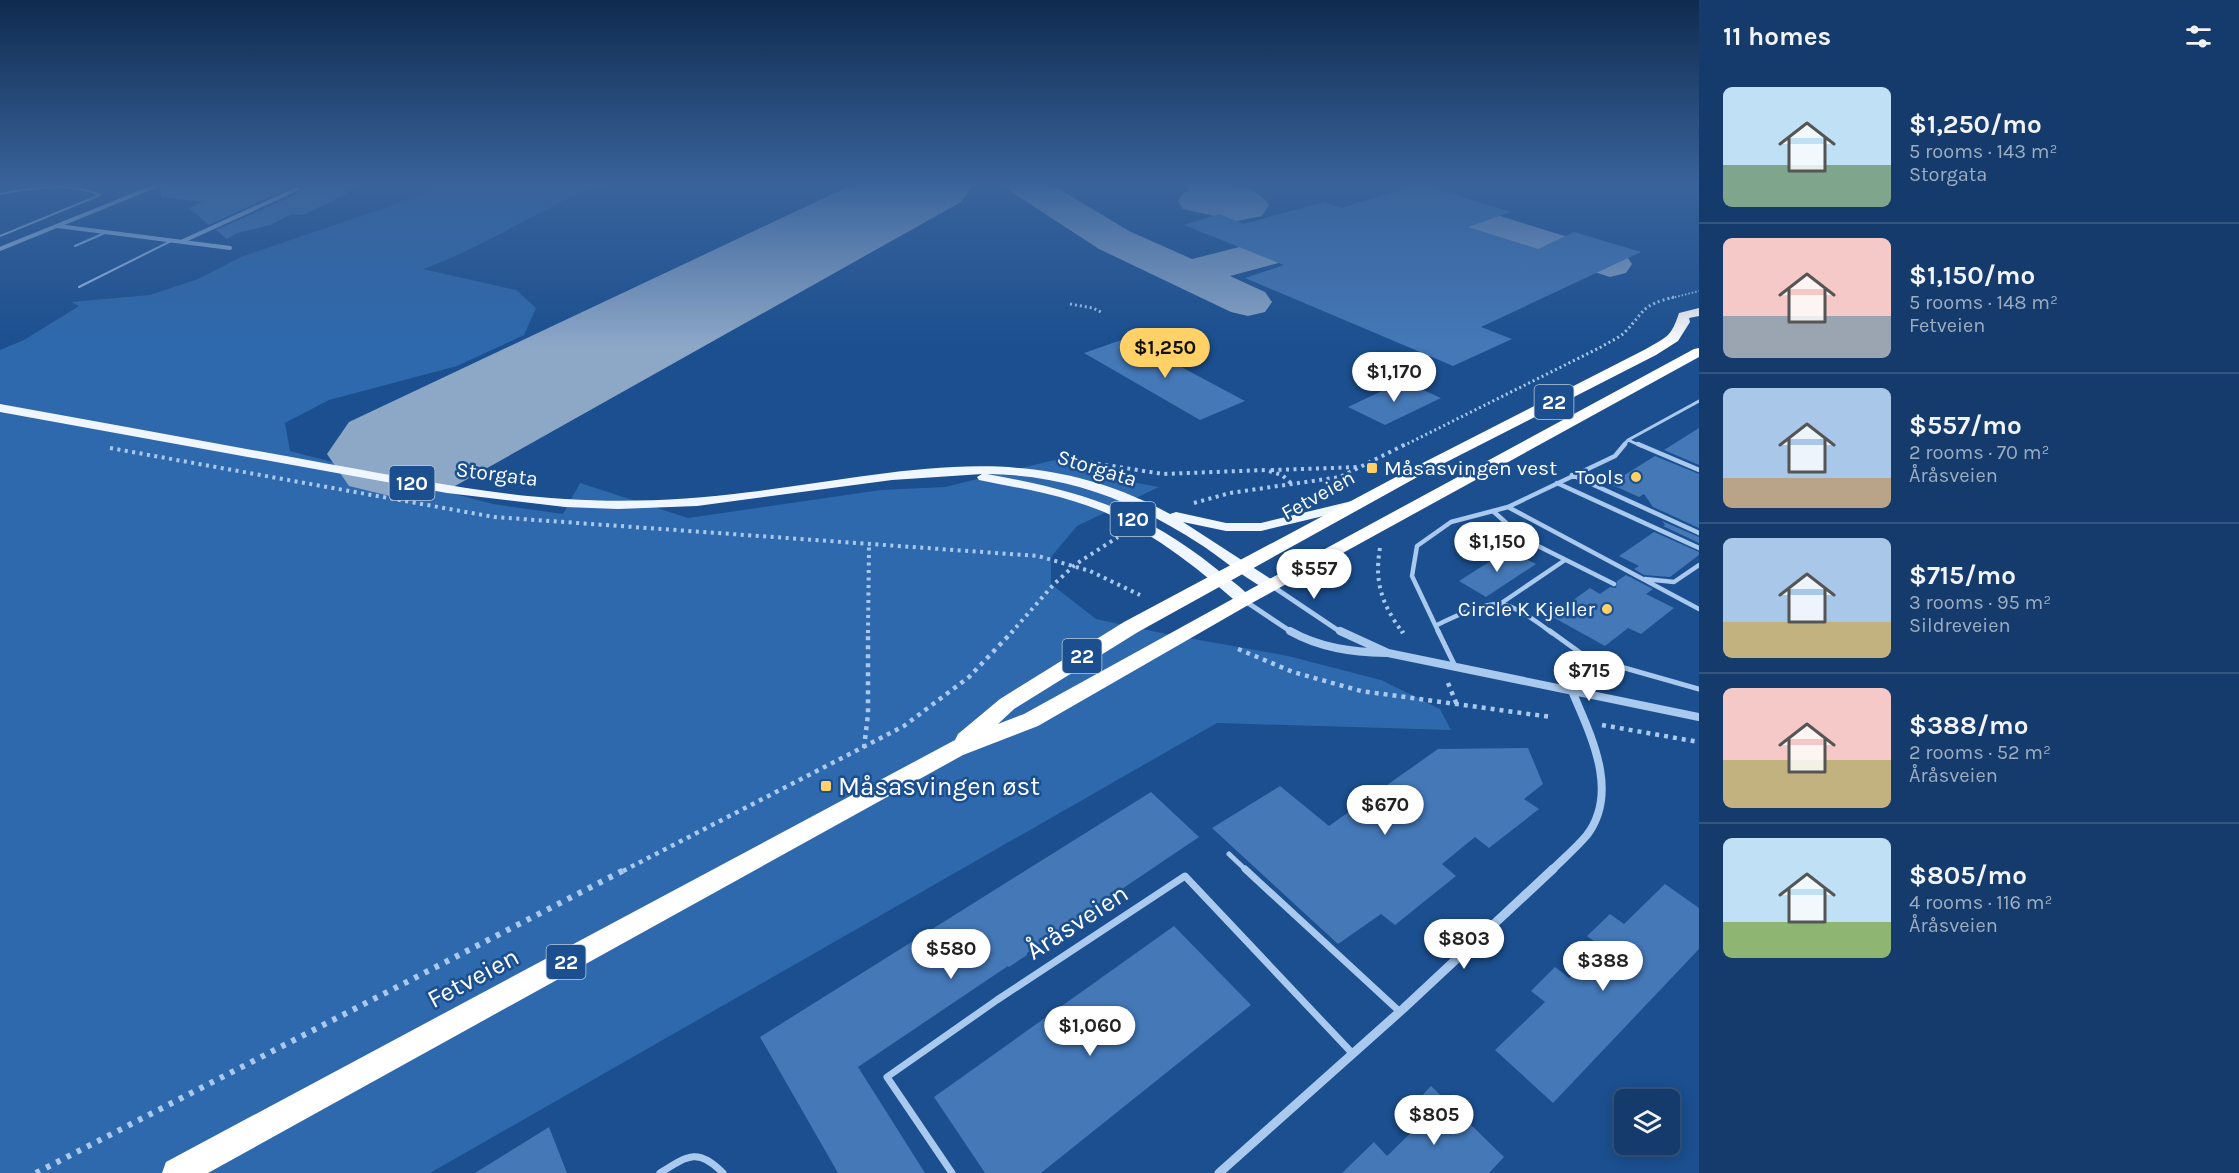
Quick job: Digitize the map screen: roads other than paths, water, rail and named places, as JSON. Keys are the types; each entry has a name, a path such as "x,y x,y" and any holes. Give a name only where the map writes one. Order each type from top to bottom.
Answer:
{"highway":[{"name":"22","path":"1684,322 1683,316 1699,312"},
{"path":"1684,322 1697,331"},
{"name":"Fetveien","path":"955,749 1007,704 1122,632 1358,504 1651,352 1674,338 1684,322"},
{"name":"Fetveien","path":"177,1173 955,749 1031,720 1244,600 1699,352"}],"main road":[{"name":"Storgata","path":"0,408 419,484 512,498 568,503 622,505 697,502 871,478 958,471 1036,471 1061,476 1112,492 1156,511 1272,586"},
{"name":"Storgata","path":"958,471 1055,491 1101,505 1158,534 1220,579 1244,600"},
{"path":"1156,511 1212,525 1261,527 1358,504"}],"street":[{"path":"0,249 27,238"},
{"path":"154,238 230,248"},
{"path":"182,241 189,238"},
{"path":"1272,586 1343,633 1388,653"},
{"path":"1244,600 1281,628 1330,649 1358,653 1388,653 1699,717"},
{"path":"1219,1173 1400,1012 1569,854 1589,831 1600,800 1602,772 1572,691"}],"lane":[{"path":"75,246 94,238"},
{"path":"79,287 173,240"},
{"path":"1455,666 1412,576 1417,546 1451,522 1508,507 1615,456 1628,441 1699,401"},
{"path":"1628,441 1699,470"},
{"path":"1572,475 1699,533"},
{"path":"1556,483 1699,548"},
{"path":"1508,507 1699,609"},
{"path":"1493,511 1524,539 1614,584"},
{"path":"1437,625 1460,614 1500,604 1565,560"},
{"path":"1640,578 1674,582 1699,565"},
{"path":"1500,604 1532,618 1586,657 1699,689"},
{"path":"1572,691 1586,657"},
{"path":"1229,854 1400,1012"},
{"name":"Åråsveien","path":"951,1173 887,1077 996,1000 1185,876 1353,1054"},
{"path":"660,1173 690,1156 700,1155 711,1159 723,1173"}],"place":[{"name":"Måsasvingen vest","path":"1372,468"},
{"name":"Tools","path":"1636,477"},
{"name":"Circle K Kjeller","path":"1607,609"},
{"name":"Måsasvingen øst","path":"826,786"}]}
